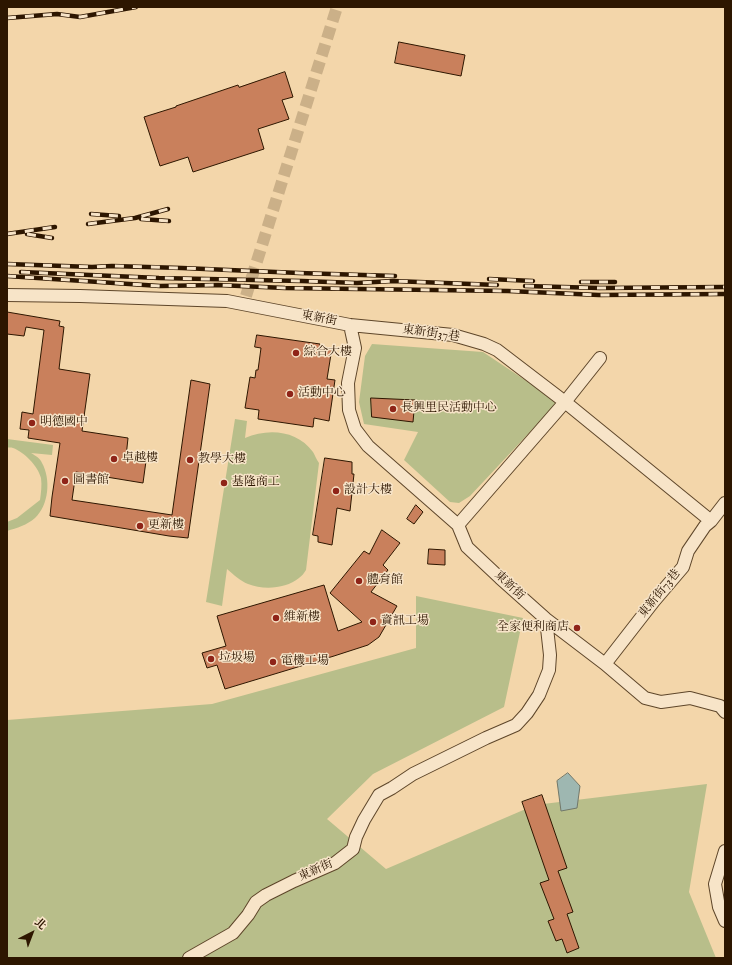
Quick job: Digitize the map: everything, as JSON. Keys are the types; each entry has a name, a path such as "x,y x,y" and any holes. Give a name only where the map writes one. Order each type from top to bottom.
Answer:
{"street":[{"name":"東新街","path":"7,295 227,301 246,300 350,325 355,348 348,383 349,410 355,429 368,446 458,525 467,547 505,583 546,619 605,664 646,698 662,702 690,698 720,706 725,712"},
{"name":"東新街37巷","path":"350,325 453,335 484,344 497,350 565,402 712,521"},
{"path":"458,525 565,402 600,358"},
{"name":"東新街73巷","path":"605,664 654,601 683,567 688,551 725,503"},
{"name":"東新街","path":"189,958 233,933 248,916 256,902 266,895 335,863 353,849 356,837 379,795 413,774 516,725 527,713 539,695 549,670 550,655 546,619"},
{"path":"725,851 715,884 725,921"}],"green space":[{"path":"372,344 483,352 558,402 470,496 459,503 450,502 404,460 418,432 364,424 359,402 365,356"},
{"path":"235,419 247,421 245,438 272,432 291,435 299,439 313,452 319,463 306,570 294,582 267,588 245,583 227,569 222,606 206,602"},
{"path":"7,439 53,445 52,455 31,453 38,457 41,461 47,477 46,499 40,513 22,526 7,531 7,522 17,518 40,500 41,478 34,464 30,460 17,450 7,447"},
{"path":"416,596 523,618 504,707 373,774 327,819 386,869 535,805 707,784 689,892 716,958 7,958 7,720 212,704 416,648"}],"water":[{"path":"568,773 580,786 577,808 561,811 557,781"}],"building":[{"path":"399,42 465,55 461,76 395,63"},
{"path":"285,72 293,97 282,100 289,119 258,129 264,149 193,172 188,157 160,166 144,117 238,85 239,87"},
{"path":"7,312 60,321 59,326 64,327 59,369 90,374 82,431 128,438 126,457 146,461 143,483 76,472 72,500 172,515 191,380 210,384 188,538 50,516 60,443 28,438 29,430 20,429 22,412 33,414 44,330 26,327 24,336 7,334"},
{"name":"活動中心","path":"257,335 320,344 320,347 332,348 327,379 335,380 329,421 314,418 313,427 258,419 259,410 245,408 250,377 255,378 256,370 258,370 261,348 255,347"},
{"name":"長興里民活動中心","path":"371,398 415,400 413,422 372,417"},
{"name":"設計大樓","path":"325,458 352,462 352,474 354,474 350,511 337,508 332,545 318,542 318,536 313,535"},
{"path":"416,505 423,512 414,524 407,519"},
{"path":"382,530 400,543 383,565 388,570 371,592 397,606 379,637 368,645 225,689 217,665 207,668 202,653 226,646 217,616 324,585 338,631 362,622 330,593 364,551 369,554"},
{"path":"429,549 445,550 445,565 428,564"},
{"path":"542,795 567,868 558,871 573,912 567,914 579,948 567,953 562,939 556,941 548,921 554,919 540,883 549,880 522,802"}],"tunnel":[{"path":"246,296 337,7"}],"railway":[{"path":"7,18 57,14 80,17 136,7"},
{"path":"88,224 135,218 168,209"},
{"path":"91,214 119,216"},
{"path":"141,219 169,221"},
{"path":"7,234 55,227"},
{"path":"27,234 52,238"},
{"path":"7,264 182,268 395,276"},
{"path":"21,272 159,278 357,283 393,281 497,285"},
{"path":"7,276 160,286 218,285 285,288 508,291 599,295 725,294"},
{"path":"489,279 533,281"},
{"path":"581,282 615,282"},
{"path":"525,286 600,288 725,287"}],"place":[{"name":"綜合大樓","path":"296,353"},
{"name":"活動中心","path":"290,394"},
{"name":"長興里民活動中心","path":"393,409"},
{"name":"明德國中","path":"32,423"},
{"name":"卓越樓","path":"114,459"},
{"name":"教學大樓","path":"190,460"},
{"name":"圖書館","path":"65,481"},
{"name":"基隆商工","path":"224,483"},
{"name":"設計大樓","path":"336,491"},
{"name":"更新樓","path":"140,526"},
{"name":"體育館","path":"359,581"},
{"name":"維新樓","path":"276,618"},
{"name":"資訊工場","path":"373,622"},
{"name":"全家便利商店","path":"577,628"},
{"name":"垃圾場","path":"211,659"},
{"name":"電機工場","path":"273,662"}]}
